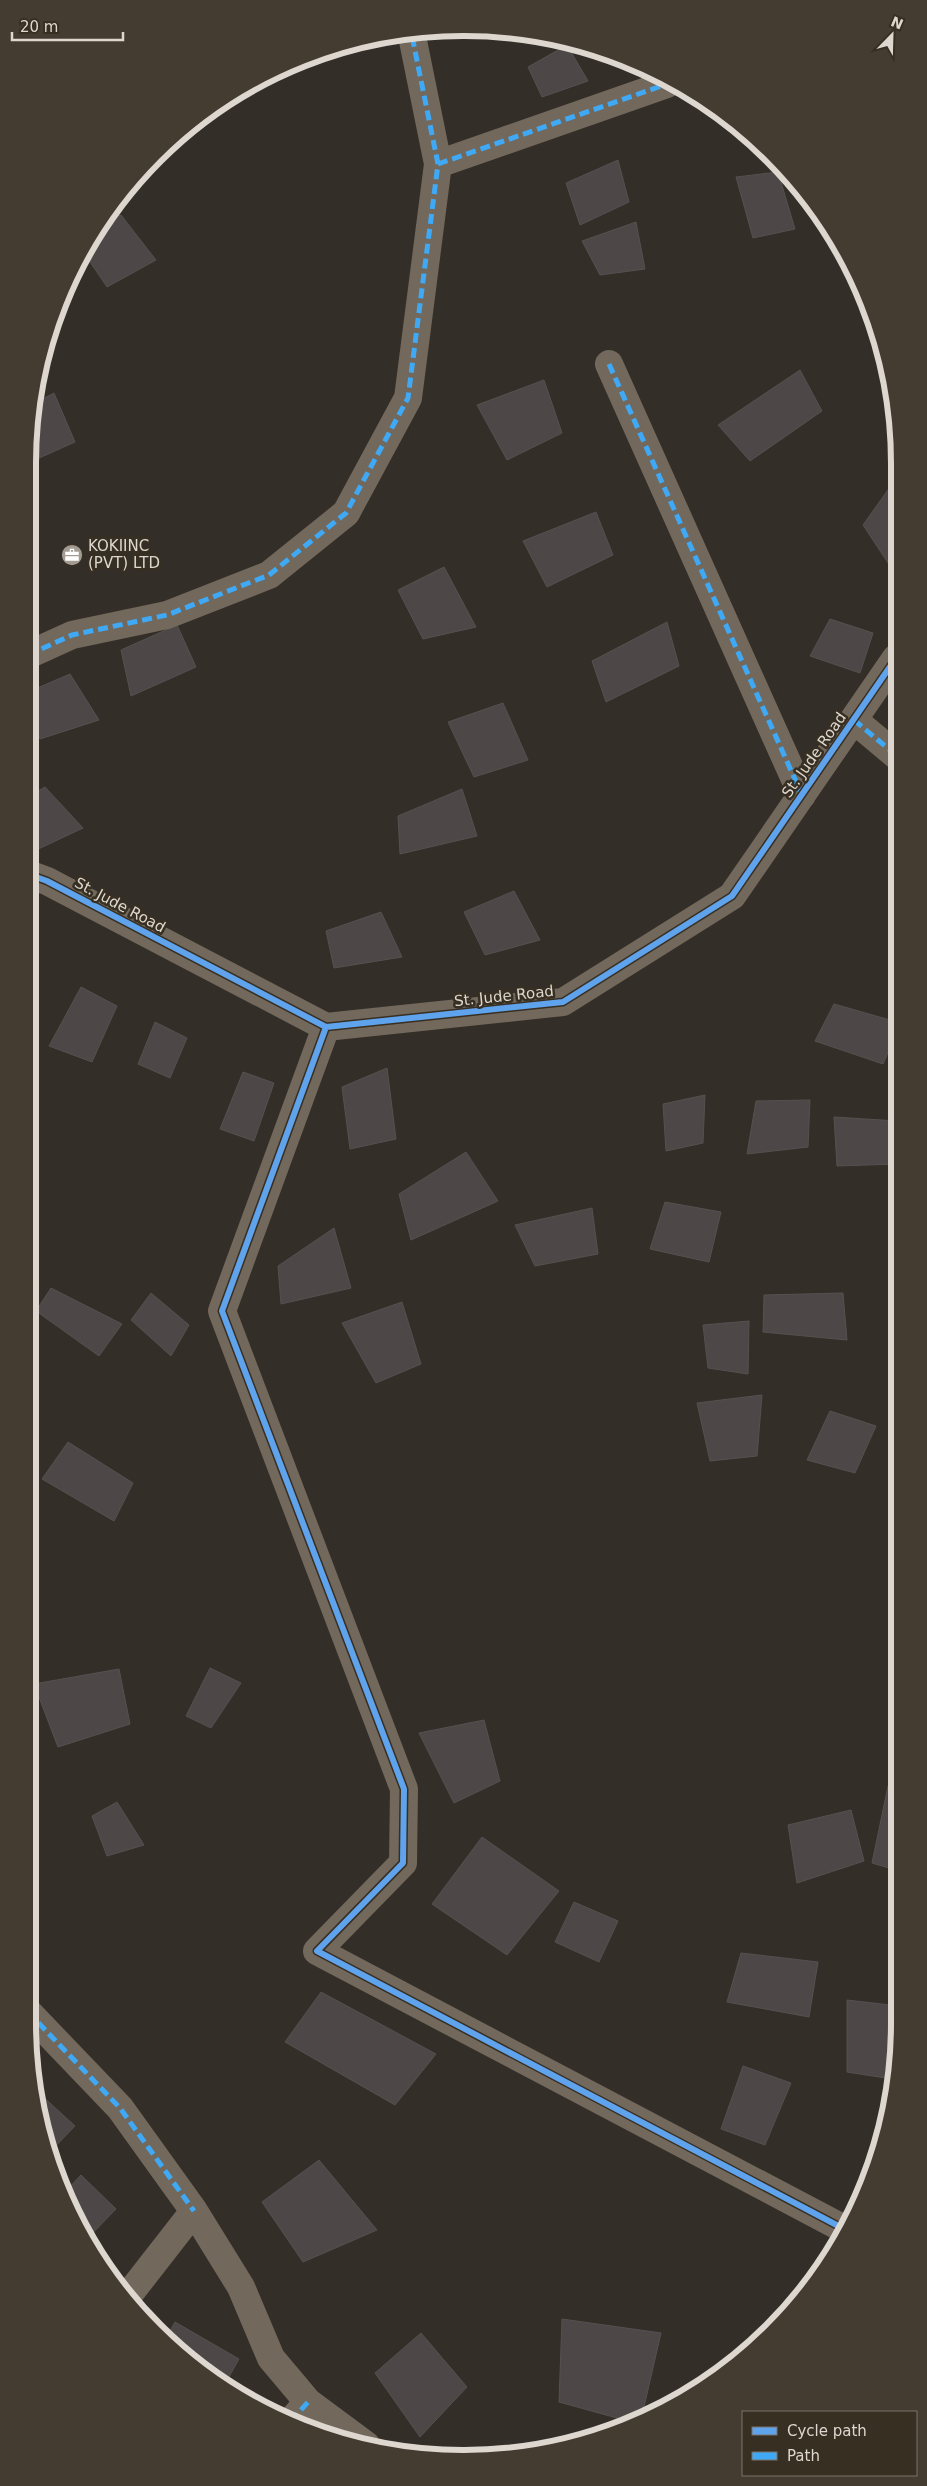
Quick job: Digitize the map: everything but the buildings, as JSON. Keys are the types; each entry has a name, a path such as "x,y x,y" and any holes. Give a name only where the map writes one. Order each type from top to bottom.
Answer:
{"street":[{"path":"36,651 72,635 166,615 269,575 346,513 408,398 438,164 413,39"},
{"path":"438,164 663,86"},
{"path":"609,364 802,795"},
{"name":"St. Jude Road","path":"36,877 47,880 326,1027 563,1002 732,896 891,665"},
{"path":"854,720 891,752"},
{"path":"326,1027 222,1311 404,1789 403,1862 317,1951 839,2226"},
{"path":"36,2020 120,2108 194,2211 241,2287 271,2358 300,2411 338,2431"},
{"path":"131,2291 194,2211"}],"marked path":[{"path":"36,651 72,635 167,615 269,575 346,513 408,398 438,164 413,39"},
{"path":"438,164 663,86"},
{"path":"609,364 802,795"},
{"path":"854,720 891,751"},
{"path":"36,2020 120,2108 194,2211"},
{"path":"296,2415 308,2402"}],"cycle path":[{"path":"36,877 326,1027 563,1002 732,896 891,665"},
{"path":"326,1027 222,1311 404,1789 403,1863 317,1951 839,2226"}],"place":[{"name":"KOKIINC (PVT) LTD","path":"72,555"}]}
